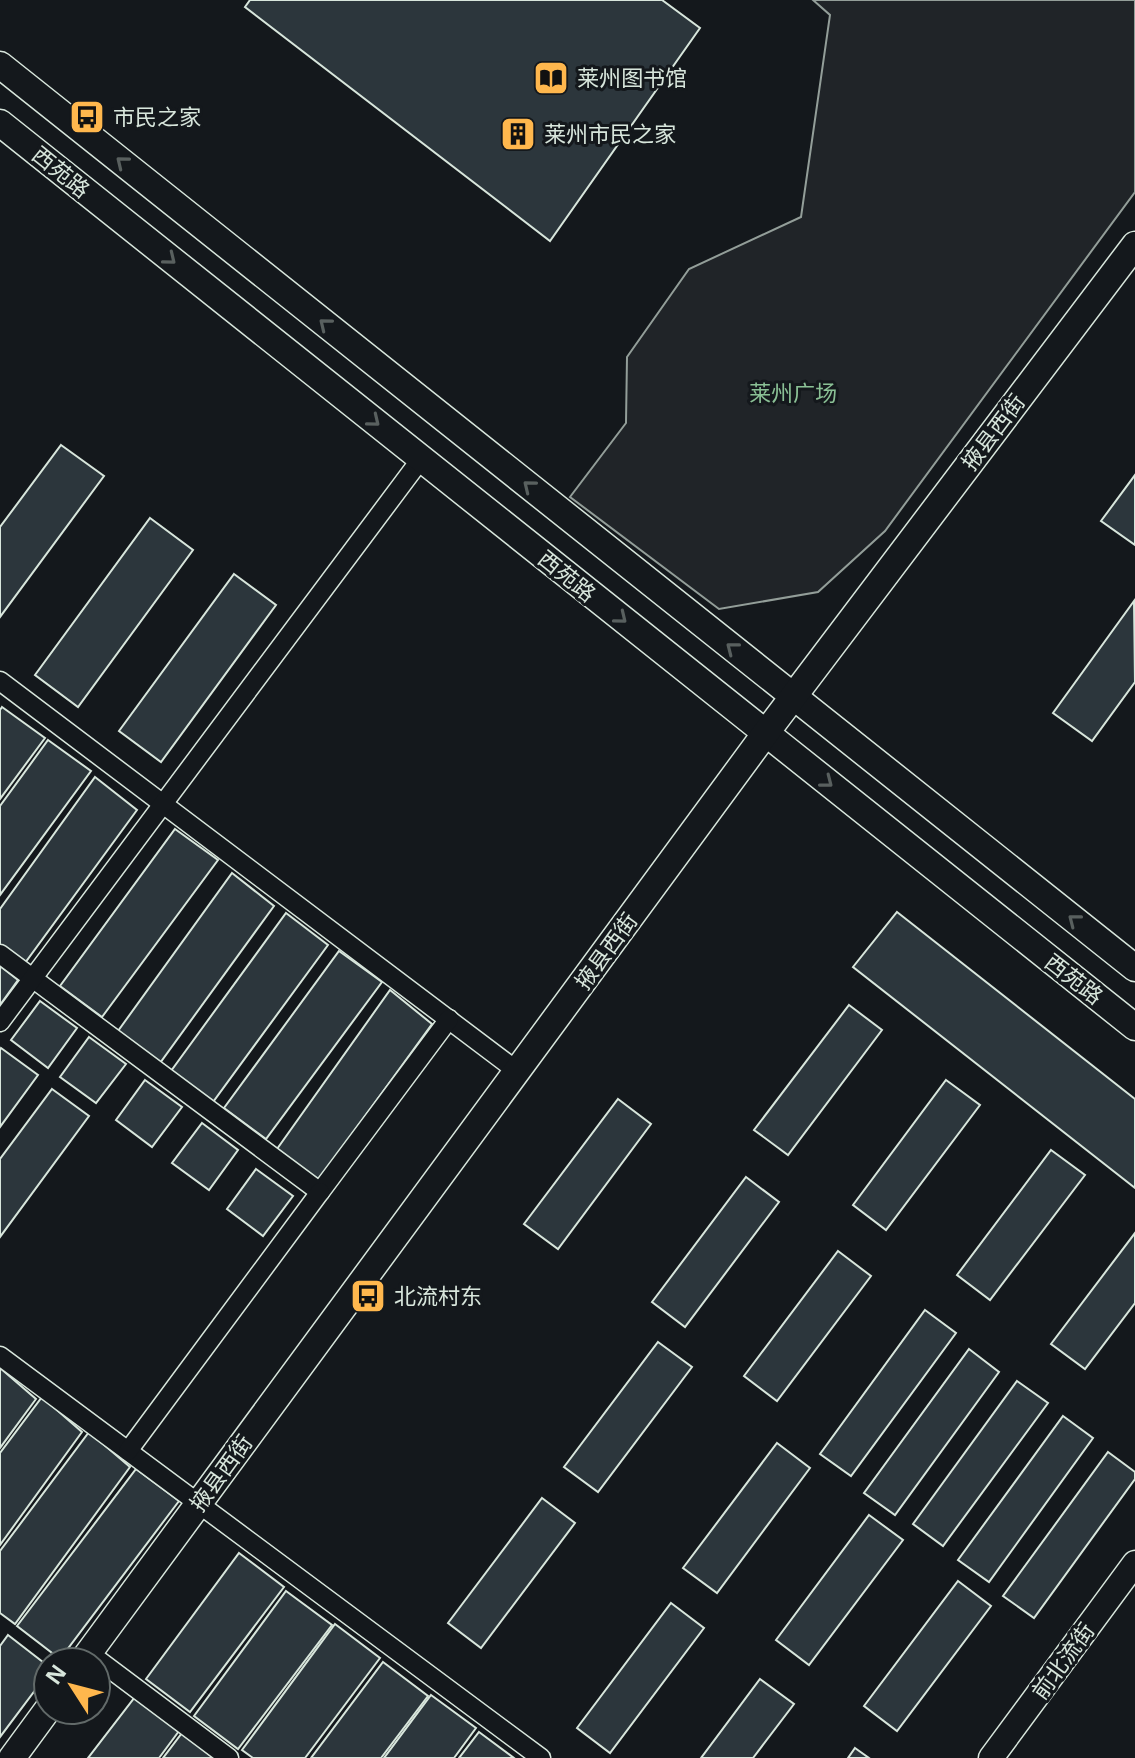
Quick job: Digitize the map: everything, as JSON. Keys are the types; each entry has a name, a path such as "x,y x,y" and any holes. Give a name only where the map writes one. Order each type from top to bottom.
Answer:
{"main road":[{"name":"西苑路","path":"0,65 1135,968"},
{"name":"西苑路","path":"0,123 1135,1027"},
{"name":"掖县西街","path":"95,1646 765,734 1135,245"},
{"path":"12,1758 36,1726"}],"street":[{"path":"0,1022 421,459"},
{"path":"0,681 517,1071"},
{"path":"0,954 320,1192"},
{"path":"128,1451 449,1019"},
{"path":"0,1356 541,1758"},
{"name":"前北流街","path":"991,1758 1135,1563"},
{"path":"112,1676 229,1758"}],"green space":[{"name":"莱州广场","path":"813,0 1135,0 1135,192 885,531 818,592 719,609 570,497 626,423 627,357 689,269 801,217 830,15"}],"building":[{"name":"莱州市民之家","path":"250,0 662,0 700,28 550,241 245,7"},
{"path":"61,445 104,476 0,617 0,527"},
{"path":"1135,475 1135,545 1101,521"},
{"path":"150,518 193,550 78,707 35,675"},
{"path":"234,574 276,605 161,762 119,731"},
{"path":"1134,601 1135,682 1092,741 1053,713"},
{"path":"2,707 45,738 0,799 0,710"},
{"path":"48,740 91,771 0,895 0,806"},
{"path":"95,777 137,810 22,967 0,950 0,909"},
{"path":"175,829 218,860 102,1017 60,986"},
{"path":"232,873 274,906 160,1063 118,1031"},
{"path":"897,912 1135,1099 1135,1188 853,967"},
{"path":"286,913 328,945 213,1102 171,1071"},
{"path":"339,951 382,982 266,1139 224,1108"},
{"path":"0,966 18,980 0,1005"},
{"path":"390,990 432,1024 318,1181 277,1149"},
{"path":"40,1001 77,1028 48,1068 11,1040"},
{"path":"849,1005 882,1030 788,1155 754,1130"},
{"path":"89,1037 126,1064 96,1103 60,1077"},
{"path":"0,1050 38,1075 0,1127"},
{"path":"145,1080 182,1107 152,1147 116,1120"},
{"path":"946,1080 980,1105 886,1230 853,1205"},
{"path":"52,1089 89,1116 0,1237 0,1159"},
{"path":"618,1099 651,1124 558,1249 524,1224"},
{"path":"202,1123 238,1150 209,1190 172,1163"},
{"path":"1051,1150 1085,1175 990,1300 957,1275"},
{"path":"256,1169 293,1196 263,1236 227,1209"},
{"path":"746,1177 779,1202 685,1327 652,1302"},
{"path":"1135,1233 1135,1303 1085,1369 1051,1344"},
{"path":"838,1251 871,1276 777,1401 744,1376"},
{"path":"925,1310 956,1333 851,1476 820,1454"},
{"path":"658,1342 692,1367 598,1492 564,1467"},
{"path":"969,1349 999,1372 895,1515 864,1493"},
{"path":"0,1368 36,1399 0,1448"},
{"path":"1017,1381 1048,1403 943,1546 913,1524"},
{"path":"42,1397 82,1432 0,1545 0,1453"},
{"path":"1063,1416 1093,1438 989,1582 958,1560"},
{"path":"89,1432 130,1467 15,1624 0,1613 0,1551"},
{"path":"777,1443 810,1468 717,1593 683,1568"},
{"path":"1108,1452 1135,1472 1135,1479 1034,1618 1003,1596"},
{"path":"136,1469 179,1501 70,1646 43,1646 17,1626"},
{"path":"542,1498 575,1523 481,1648 448,1623"},
{"path":"869,1515 903,1540 809,1665 776,1640"},
{"path":"239,1553 284,1587 190,1712 146,1679"},
{"path":"958,1581 991,1606 897,1731 864,1706"},
{"path":"286,1591 332,1625 238,1749 194,1716"},
{"path":"671,1603 704,1628 610,1753 577,1728"},
{"path":"335,1624 380,1658 305,1758 253,1758 242,1750"},
{"path":"8,1635 32,1654 32,1694 0,1737 0,1646"},
{"path":"383,1662 428,1696 381,1758 311,1758"},
{"path":"760,1679 794,1704 753,1758 701,1758"},
{"path":"431,1695 476,1728 454,1758 384,1758"},
{"path":"135,1697 179,1731 159,1758 88,1758"},
{"path":"479,1732 514,1758 459,1758"},
{"path":"182,1733 214,1758 163,1758"},
{"path":"855,1748 869,1758 848,1758"}],"place":[{"name":"莱州图书馆","path":"551,78"},
{"name":"市民之家","path":"87,117"},
{"name":"莱州市民之家","path":"518,134"},
{"name":"北流村东","path":"368,1296"}]}
